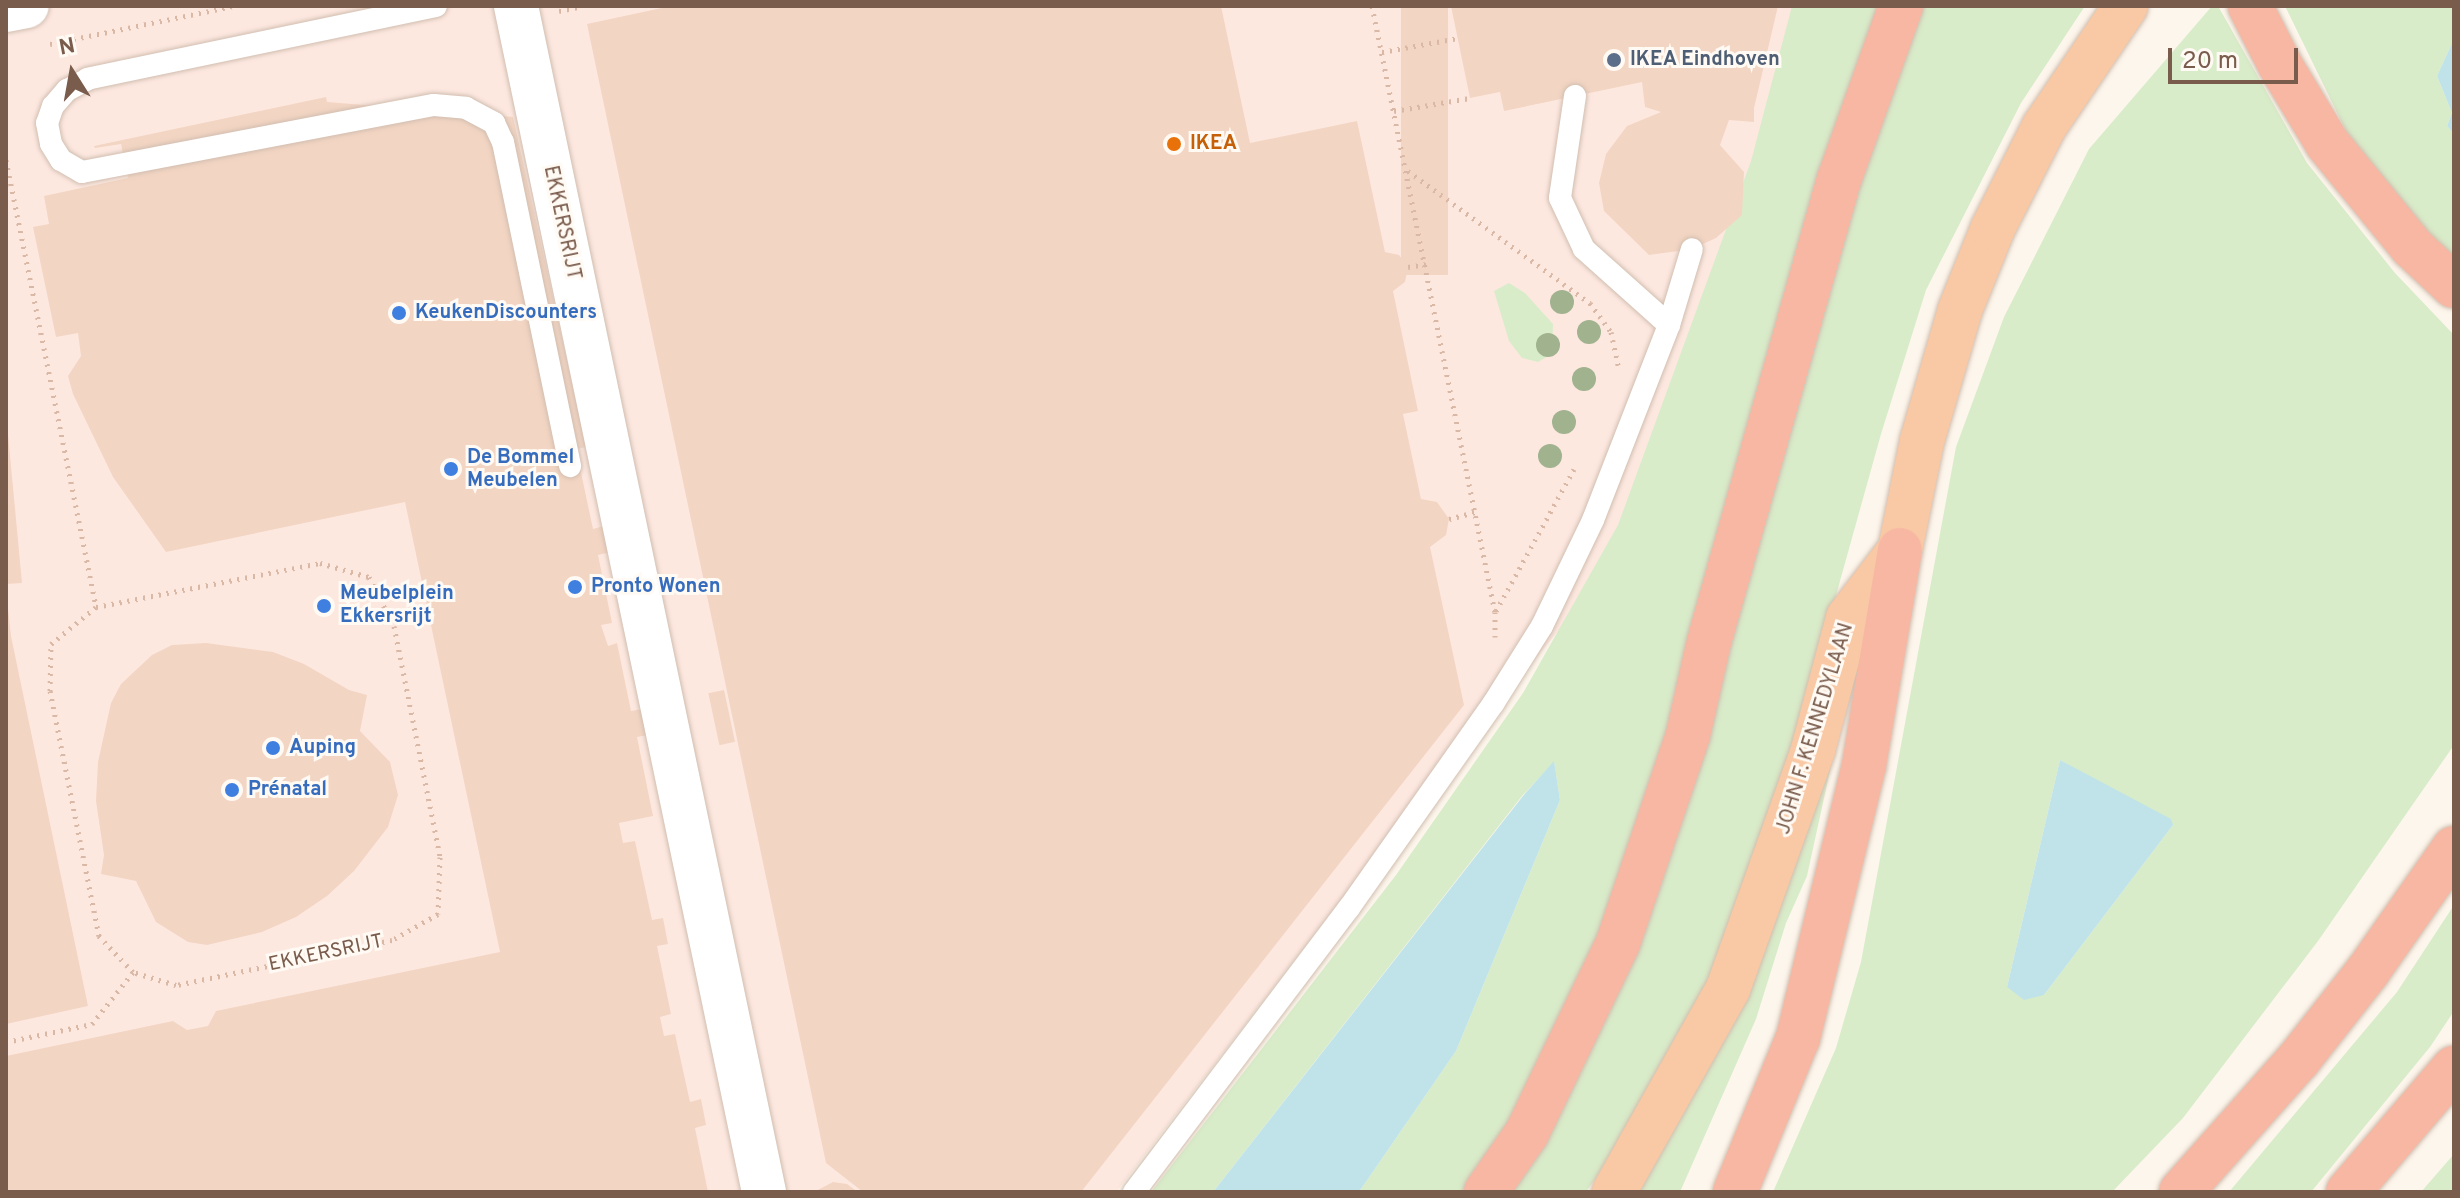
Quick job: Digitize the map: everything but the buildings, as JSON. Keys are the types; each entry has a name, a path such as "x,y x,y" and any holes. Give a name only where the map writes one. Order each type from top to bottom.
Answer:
{"highway":[{"path":"1486,1192 1527,1133 1618,943 1688,735 1709,642 1839,180 1901,6"},
{"name":"JOHN F. KENNEDYLAAN","path":"1614,1192 1728,989 1813,750 1848,618 1900,550 1922,441 1960,310 1993,228 2044,127 2126,6"},
{"path":"2250,6 2280,65 2327,143 2412,247 2454,286"},
{"path":"1735,1192 1798,1038 1864,765 1900,550"},
{"path":"2181,1192 2299,1059 2368,971 2454,848"},
{"path":"2348,1192 2454,1068"}],"street":[{"name":"EKKERSRIJT","path":"516,6 764,1192"},
{"path":"6,10 32,26"}],"lane":[{"path":"436,6 88,79 67,90 53,106 47,123 51,144 61,160 82,172 434,105 466,108 494,123 503,142 570,466"},
{"path":"1575,96 1560,198 1584,249 1669,325"},
{"path":"1134,1192 1349,908 1493,704 1542,626 1593,520 1669,325 1692,249"}],"path":[{"path":"32,26 234,6"},
{"path":"1372,6 1427,264 1495,612 1493,704"},
{"path":"1382,52 1458,38"},
{"path":"1394,111 1470,98"},
{"path":"6,160 96,607"},
{"path":"1407,171 1590,303 1611,332 1618,366 1615,378"},
{"path":"1408,267 1427,264"},
{"path":"1495,612 1576,466"},
{"path":"1449,519 1476,512"},
{"name":"EKKERSRIJT","path":"320,563 369,577 394,626 440,857 438,914 392,940 176,985 133,972 99,936 50,691 51,644 96,607 320,563"},
{"path":"6,1042 92,1024 133,972"}],"shaded area":[{"path":"6,6 1824,6 1740,410 1399,825 1116,1192 6,1192"}],"green space":[{"path":"1792,6 1887,6 1609,924 1523,1115 1469,1192 1359,1192 1456,1051 1560,800 1554,762 1522,796 1213,1192 1151,1192 1396,875 1523,693 1618,525 1751,161"},
{"path":"1914,6 2085,6 2021,103 1926,290 1881,434 1794,746 1706,985 1607,1163 1586,1192 1500,1192 1726,633"},
{"path":"2212,6 2218,6 2307,163 2395,273 2454,335 2454,745 2318,941 2183,1118 2112,1192 1773,1192 1836,1048 1861,962 1956,447 2004,317 2089,149","holes":["2060,760 2173,825 2044,995 2007,987"]},
{"path":"2285,6 2454,6 2454,39 2437,76 2452,113 2447,126 2454,134 2454,258 2425,232 2346,131"},
{"path":"1509,283 1525,293 1553,324 1552,354 1538,362 1522,358 1509,341 1494,291"},
{"path":"1868,597 1807,876 1786,923 1756,1019 1680,1192 1635,1192"},
{"path":"2454,905 2454,1011 2430,1047 2311,1192 2229,1192 2397,992"},
{"path":"2454,1154 2454,1192 2421,1192"}],"water":[{"path":"2454,39 2454,134 2447,126 2452,113 2437,76"},
{"path":"2060,760 2171,819 2173,825 2044,995 2024,1000 2007,987"},
{"path":"1554,761 1560,800 1456,1051 1359,1192 1213,1192 1523,796"}],"place":[{"name":"IKEA Eindhoven","path":"1614,60"},
{"name":"IKEA","path":"1174,144"},
{"name":"KeukenDiscounters","path":"399,313"},
{"name":"De Bommel Meubelen","path":"451,469"},
{"name":"Pronto Wonen","path":"575,587"},
{"name":"Meubelplein Ekkersrijt","path":"324,606"},
{"name":"Auping","path":"273,748"},
{"name":"Prénatal","path":"232,790"}]}
